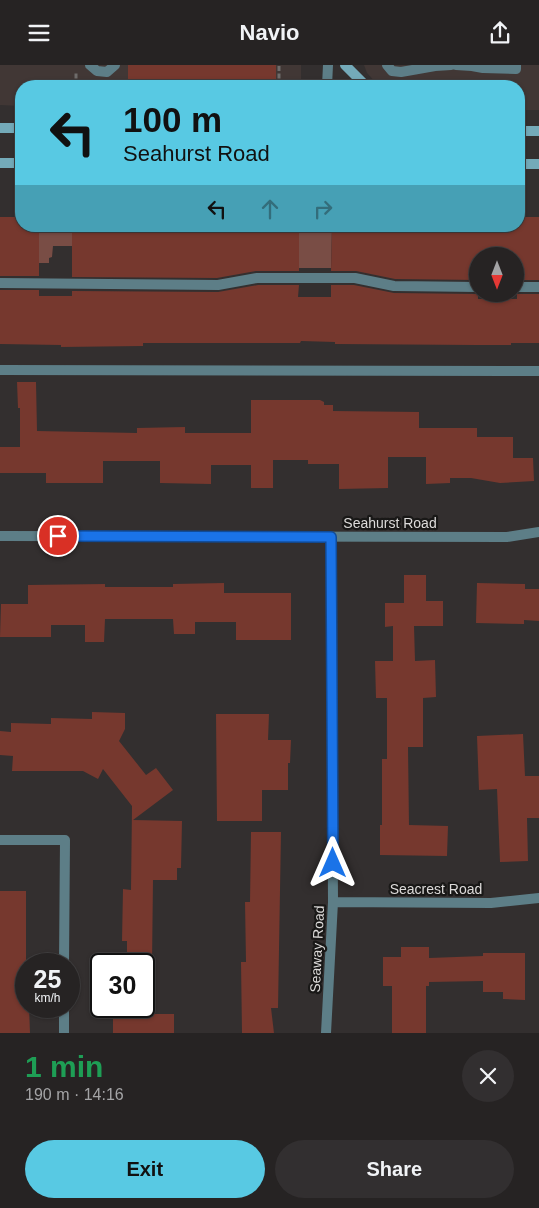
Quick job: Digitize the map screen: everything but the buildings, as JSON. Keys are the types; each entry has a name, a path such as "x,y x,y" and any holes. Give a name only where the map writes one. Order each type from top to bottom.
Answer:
{"main road":[{"path":"344,65 360,80"},
{"path":"0,128 15,128"},
{"path":"525,131 539,131"},
{"path":"0,163 15,163"},
{"path":"525,164 539,164"}],"street":[{"path":"90,65 97,71 107,72 115,65"},
{"path":"327,80 328,65"},
{"path":"386,65 392,71 401,72 451,65"},
{"path":"456,65 483,68 516,67"},
{"path":"0,283 218,285 257,278 355,278 394,286 469,287"},
{"path":"524,287 539,287"},
{"path":"0,370 539,371"},
{"name":"Seahurst Road","path":"0,535 507,537 539,532"},
{"name":"Seaway Road","path":"326,1033 333,902 331,537"},
{"path":"0,840 65,841 64,953"},
{"name":"Seacrest Road","path":"333,902 491,903 539,899"},
{"path":"64,1018 64,1033"}],"path":[{"path":"76,65 76,80"},
{"path":"279,65 279,80"}],"shaded area":[{"path":"0,65 301,65 301,80 15,80 15,106 0,105"},
{"path":"364,65 539,65 539,110 525,110 525,80 373,80 367,73"},
{"path":"39,232 72,232 72,246 53,246 52,257 49,258 49,263 39,263"},
{"path":"299,232 332,232 331,268 299,268"}],"route":[{"path":"58,536 331,537 333,863"}]}
